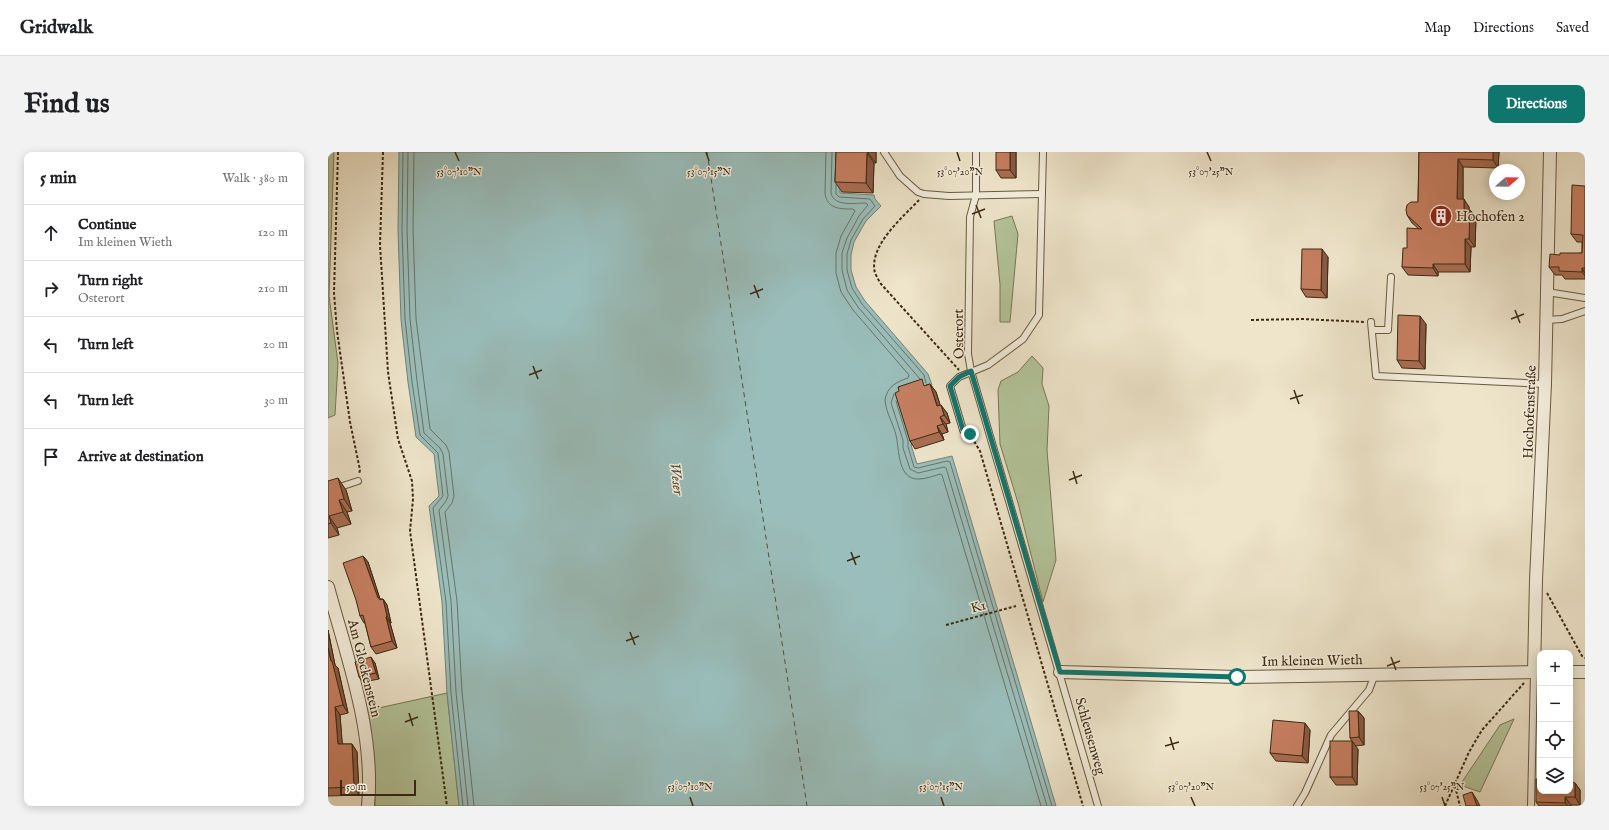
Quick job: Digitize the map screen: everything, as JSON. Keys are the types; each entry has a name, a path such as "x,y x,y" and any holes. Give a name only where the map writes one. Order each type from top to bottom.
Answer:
{"street":[{"name":"Hochofenstraße","path":"1537,672 1536,580 1545,384 1550,152"},
{"name":"Am Glockenstein","path":"328,587 361,705 369,768 368,806"},
{"name":"Im kleinen Wieth","path":"1060,672 1237,677 1537,672"},
{"path":"1573,672 1585,672"}],"lane":[{"path":"884,152 900,176 918,192 924,194 949,196 1042,194"},
{"name":"Osterort","path":"976,152 976,195 970,218 968,354 971,371 1060,672"},
{"path":"963,430 950,386 959,377 988,365 1023,339 1039,315 1043,152"},
{"path":"1372,330 1388,330 1391,278"},
{"path":"1546,292 1585,298"},
{"path":"1546,320 1562,319 1585,311"},
{"path":"1371,322 1376,376 1545,384"},
{"path":"328,490 358,481"},
{"name":"Schleusenweg","path":"1060,672 1098,806"},
{"path":"1531,806 1537,672"},
{"path":"1297,806 1305,793 1331,735 1369,690 1375,674"}],"path":[{"path":"338,152 334,293 337,331 350,422 360,470 358,481"},
{"path":"383,152 380,245 388,372 398,439 412,481 413,499 410,531 447,806"},
{"path":"924,194 890,231 878,248 875,261 875,272 881,284 949,359 960,370 971,371"},
{"path":"1251,320 1303,319 1371,322"},
{"path":"963,430 970,434 980,451 1083,806"},
{"path":"1536,580 1550,597 1582,656 1585,658"},
{"name":"K1","path":"946,625 1016,606"},
{"path":"1445,806 1469,752 1482,730 1537,672"},
{"path":"1454,786 1460,806"}],"green space":[{"path":"328,152 334,152 329,296 338,363 335,415 328,418"},
{"path":"1012,216 1018,234 1010,322 1000,322 1000,284 994,221"},
{"path":"1032,356 1043,368 1042,384 1049,406 1047,450 1056,560 1043,602 1018,503 1000,444 998,390 1001,381 1018,372"},
{"path":"447,693 459,806 375,806 373,753 365,711"},
{"path":"1514,719 1480,792 1460,785 1500,725"}],"water":[{"name":"Weser","path":"399,152 841,152 840,193 874,195 875,199 881,206 866,221 854,242 851,255 851,270 856,287 865,301 928,374 932,385 928,387 914,444 911,445 917,464 952,456 1056,806 459,806 447,693 442,602 429,506 439,496 434,454 416,437 401,320 398,230"}],"building":[{"path":"836,152 868,152 866,183 835,182"},
{"path":"996,152 1010,152 1010,170 996,170"},
{"name":"Hochofen 2","path":"1419,152 1493,152 1493,160 1458,159 1457,199 1464,199 1464,210 1470,210 1469,239 1465,239 1465,264 1433,264 1433,268 1402,267 1403,248 1407,248 1407,228 1422,229 1407,215 1406,210 1407,205 1411,202 1418,202"},
{"path":"1572,185 1585,186 1585,268 1582,268 1582,272 1559,271 1559,267 1549,267 1550,254 1560,255 1560,253 1582,253 1583,235 1571,234"},
{"path":"1302,249 1322,249 1321,290 1301,289"},
{"path":"1398,315 1420,316 1419,361 1397,360"},
{"path":"922,379 924,386 930,384 937,406 941,405 944,415 940,417 943,424 937,426 939,432 910,441 895,393 899,391 898,387"},
{"path":"338,478 344,499 339,500 343,512 329,516 331,523 328,524 328,481"},
{"path":"363,556 378,598 380,600 383,599 392,641 371,647 363,615 360,616 343,563"},
{"path":"328,648 343,705 335,707 338,744 352,744 354,787 328,788"},
{"path":"371,657 376,673 359,677 355,662"},
{"path":"1349,711 1358,711 1359,737 1350,738"},
{"path":"1273,720 1305,723 1302,756 1270,753"},
{"path":"1330,741 1352,741 1352,777 1330,777"},
{"path":"1536,779 1537,794 1573,794 1573,783 1575,783 1575,797 1565,797 1565,803 1536,802"},
{"path":"1472,792 1477,806 1466,806 1463,795"}],"ferry route":[{"path":"707,152 807,806"}],"place":[{"name":"Hochofen 2","path":"1441,216"}],"route":[{"path":"970,434 963,430 950,386 959,377 971,371 1060,672 1237,677"}]}
